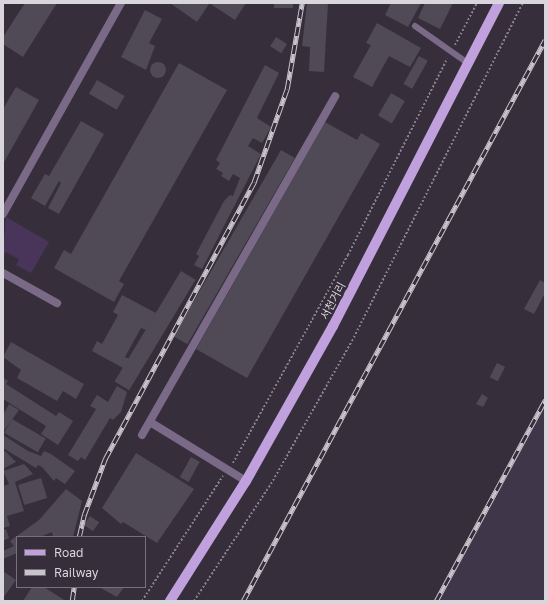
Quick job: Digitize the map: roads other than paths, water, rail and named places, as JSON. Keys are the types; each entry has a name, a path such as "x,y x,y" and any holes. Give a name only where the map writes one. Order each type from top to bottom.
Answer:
{"main road":[{"name":"서천거리","path":"170,601 246,481 333,326 469,64 499,3"}],"street":[{"path":"3,214 121,3"},
{"path":"142,435 335,96"},
{"path":"3,273 57,303"},
{"path":"150,422 246,481"}],"lane":[{"path":"415,26 435,37 450,54 469,64"}],"railway":[{"path":"79,536 84,515 105,459 254,182 287,89 302,3"},
{"path":"243,601 545,40"},
{"path":"436,601 545,400"},
{"path":"72,601 74,588"}]}
